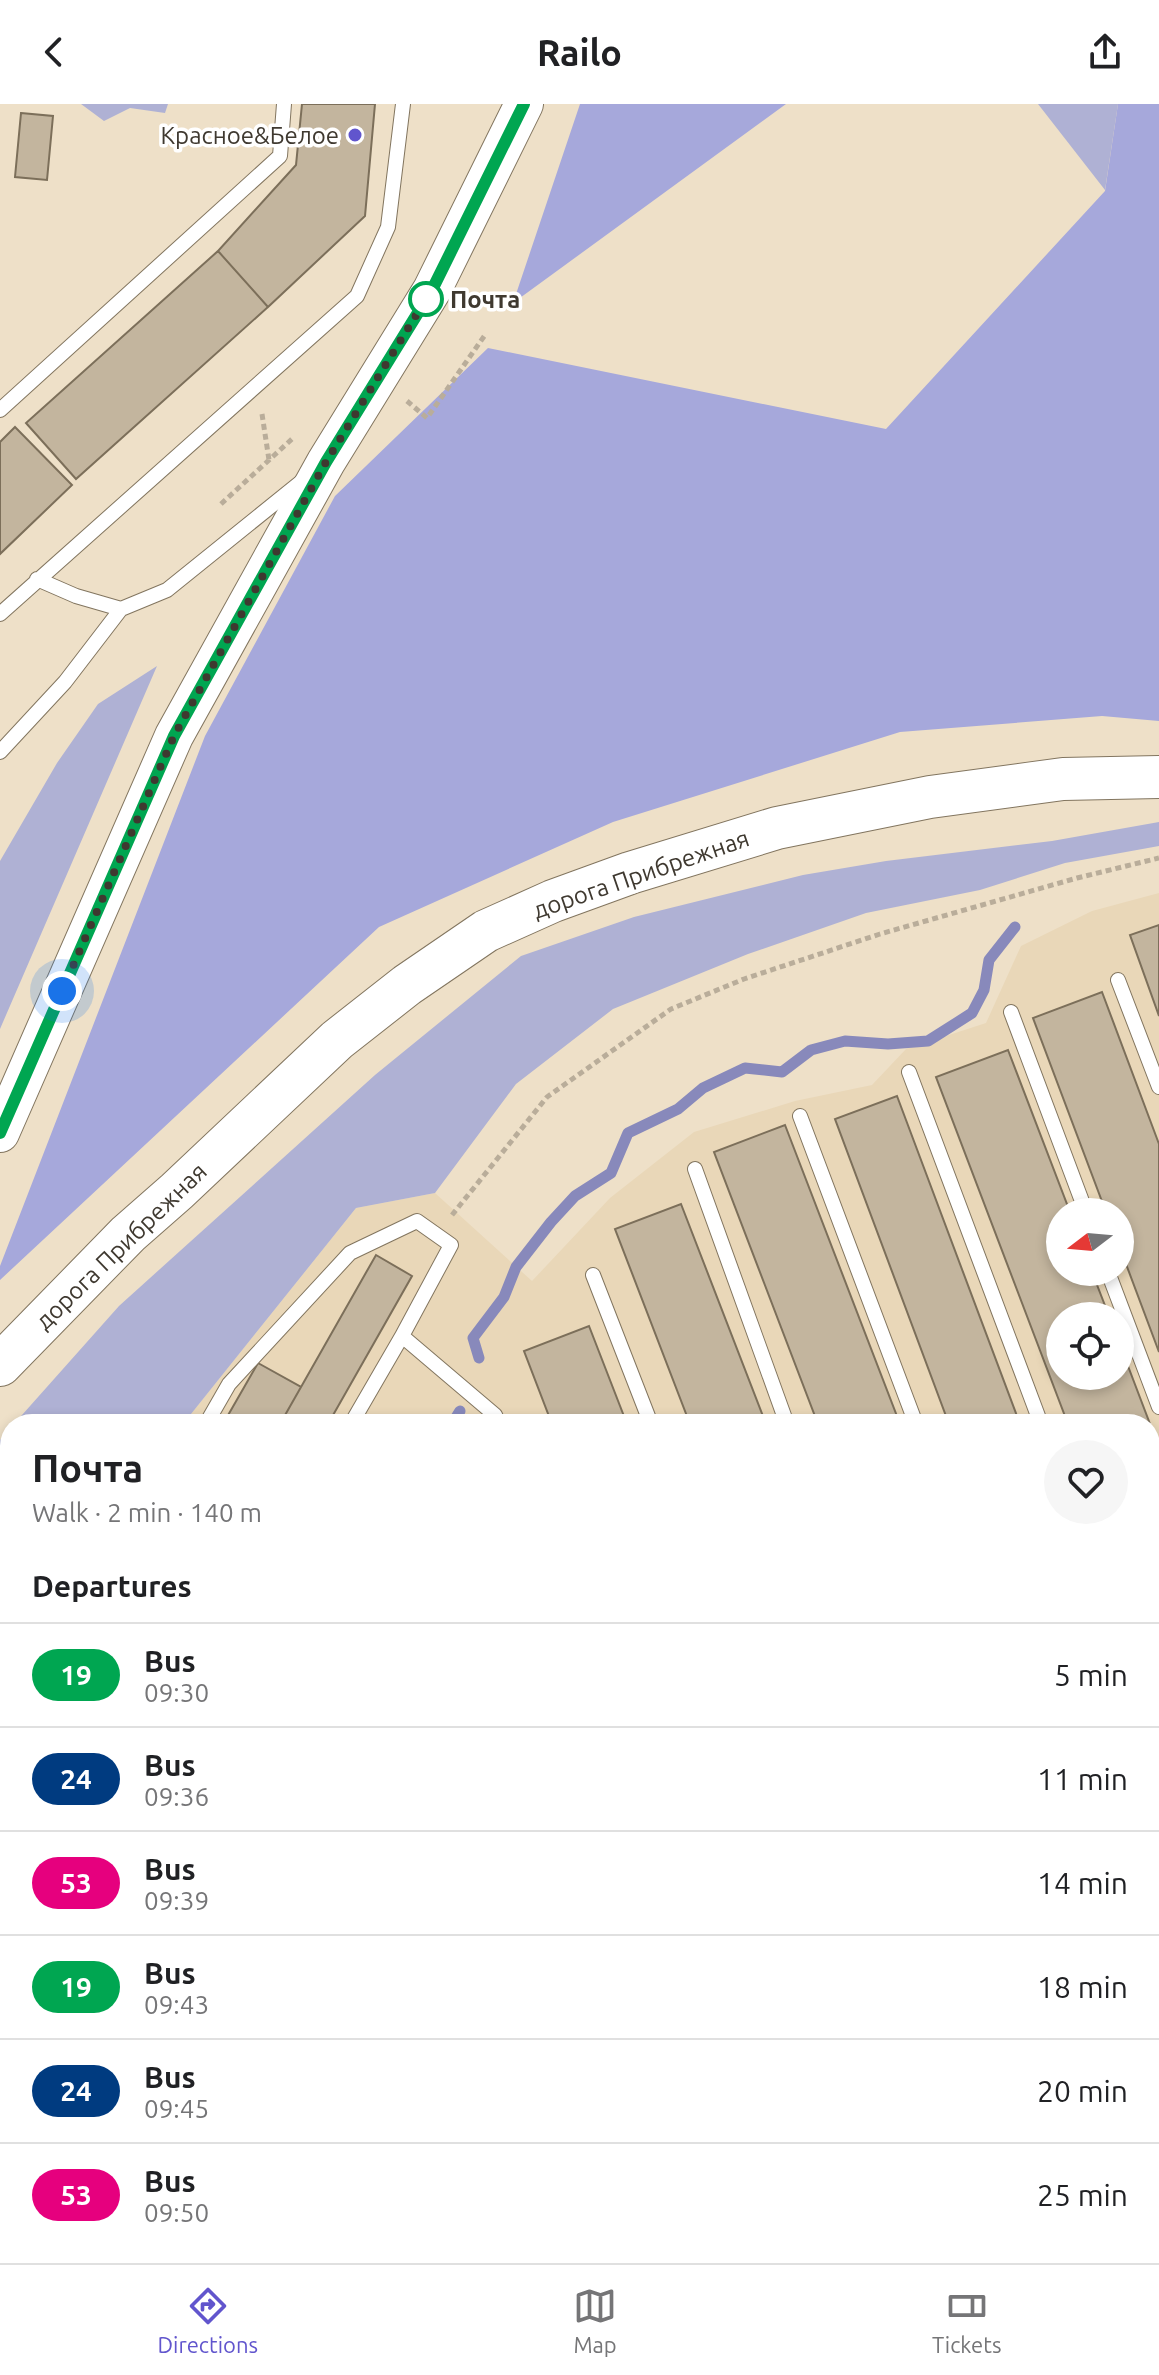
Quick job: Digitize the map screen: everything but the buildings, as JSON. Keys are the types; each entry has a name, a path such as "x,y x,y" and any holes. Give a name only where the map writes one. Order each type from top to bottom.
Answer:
{"main road":[{"name":"дорога Прибрежная","path":"0,1365 128,1234 337,1040 407,985 486,931 553,901 630,873 792,825 930,797 1063,779 1159,777"},
{"path":"0,1331 128,1234"}],"street":[{"path":"0,1133 174,736 326,462 432,290 524,104"}],"lane":[{"path":"0,410 280,156 284,104"},
{"path":"0,614 357,296 388,227 403,104"},
{"path":"0,752 65,682 121,609 167,590 326,462"},
{"path":"37,579 76,596 121,609"},
{"path":"1118,980 1159,1087"},
{"path":"1011,1012 1081,1198"},
{"path":"909,1072 1037,1414"},
{"path":"800,1116 912,1414"},
{"path":"695,1169 783,1414"},
{"path":"212,1414 229,1384 350,1253 417,1221 451,1245 357,1414"},
{"path":"593,1275 647,1414"},
{"path":"1113,1286 1159,1407"},
{"path":"402,1336 494,1414"}],"path":[{"path":"258,383 269,461"},
{"path":"436,1234 547,1097 671,1009 744,979 839,947 1062,882 1159,858"}],"shaded area":[{"path":"81,104 168,104 165,113 130,108 104,121"},
{"path":"580,104 786,104 513,303"},
{"path":"1038,104 1118,104 1105,190"},
{"path":"1118,104 1159,104 1159,721 1102,716 900,732 613,822 379,927 0,1280 0,1266 205,736 335,496 488,348 886,429 1105,191"},
{"path":"157,666 0,1029 0,861 57,763 98,704"},
{"path":"1159,822 1159,846 1065,863 980,890 866,913 748,954 613,1009 516,1084 435,1193 356,1208 191,1414 23,1414 119,1306 375,1075 521,956 634,917 803,875 886,861 1052,841"},
{"path":"1159,893 1159,1414 191,1414 356,1208 435,1193 532,1281 610,1198 694,1132 795,1101 872,1085 906,1049 986,1023 1021,946 1092,911"}],"waterway":[{"path":"479,1358 473,1338 504,1297 516,1267 575,1196 611,1173 628,1133 678,1109 703,1088 745,1068 782,1072 811,1050 845,1041 888,1044 928,1041 972,1013 984,990 989,960 1015,927"}],"bus line":[{"name":"19","path":"0,1133 174,736 326,462 432,290 524,104"}],"place":[{"name":"Красное&Белое","path":"355,135"},
{"name":"Почта","path":"426,299"}],"route":[{"path":"62,991 174,736 326,462 426,299"}]}
